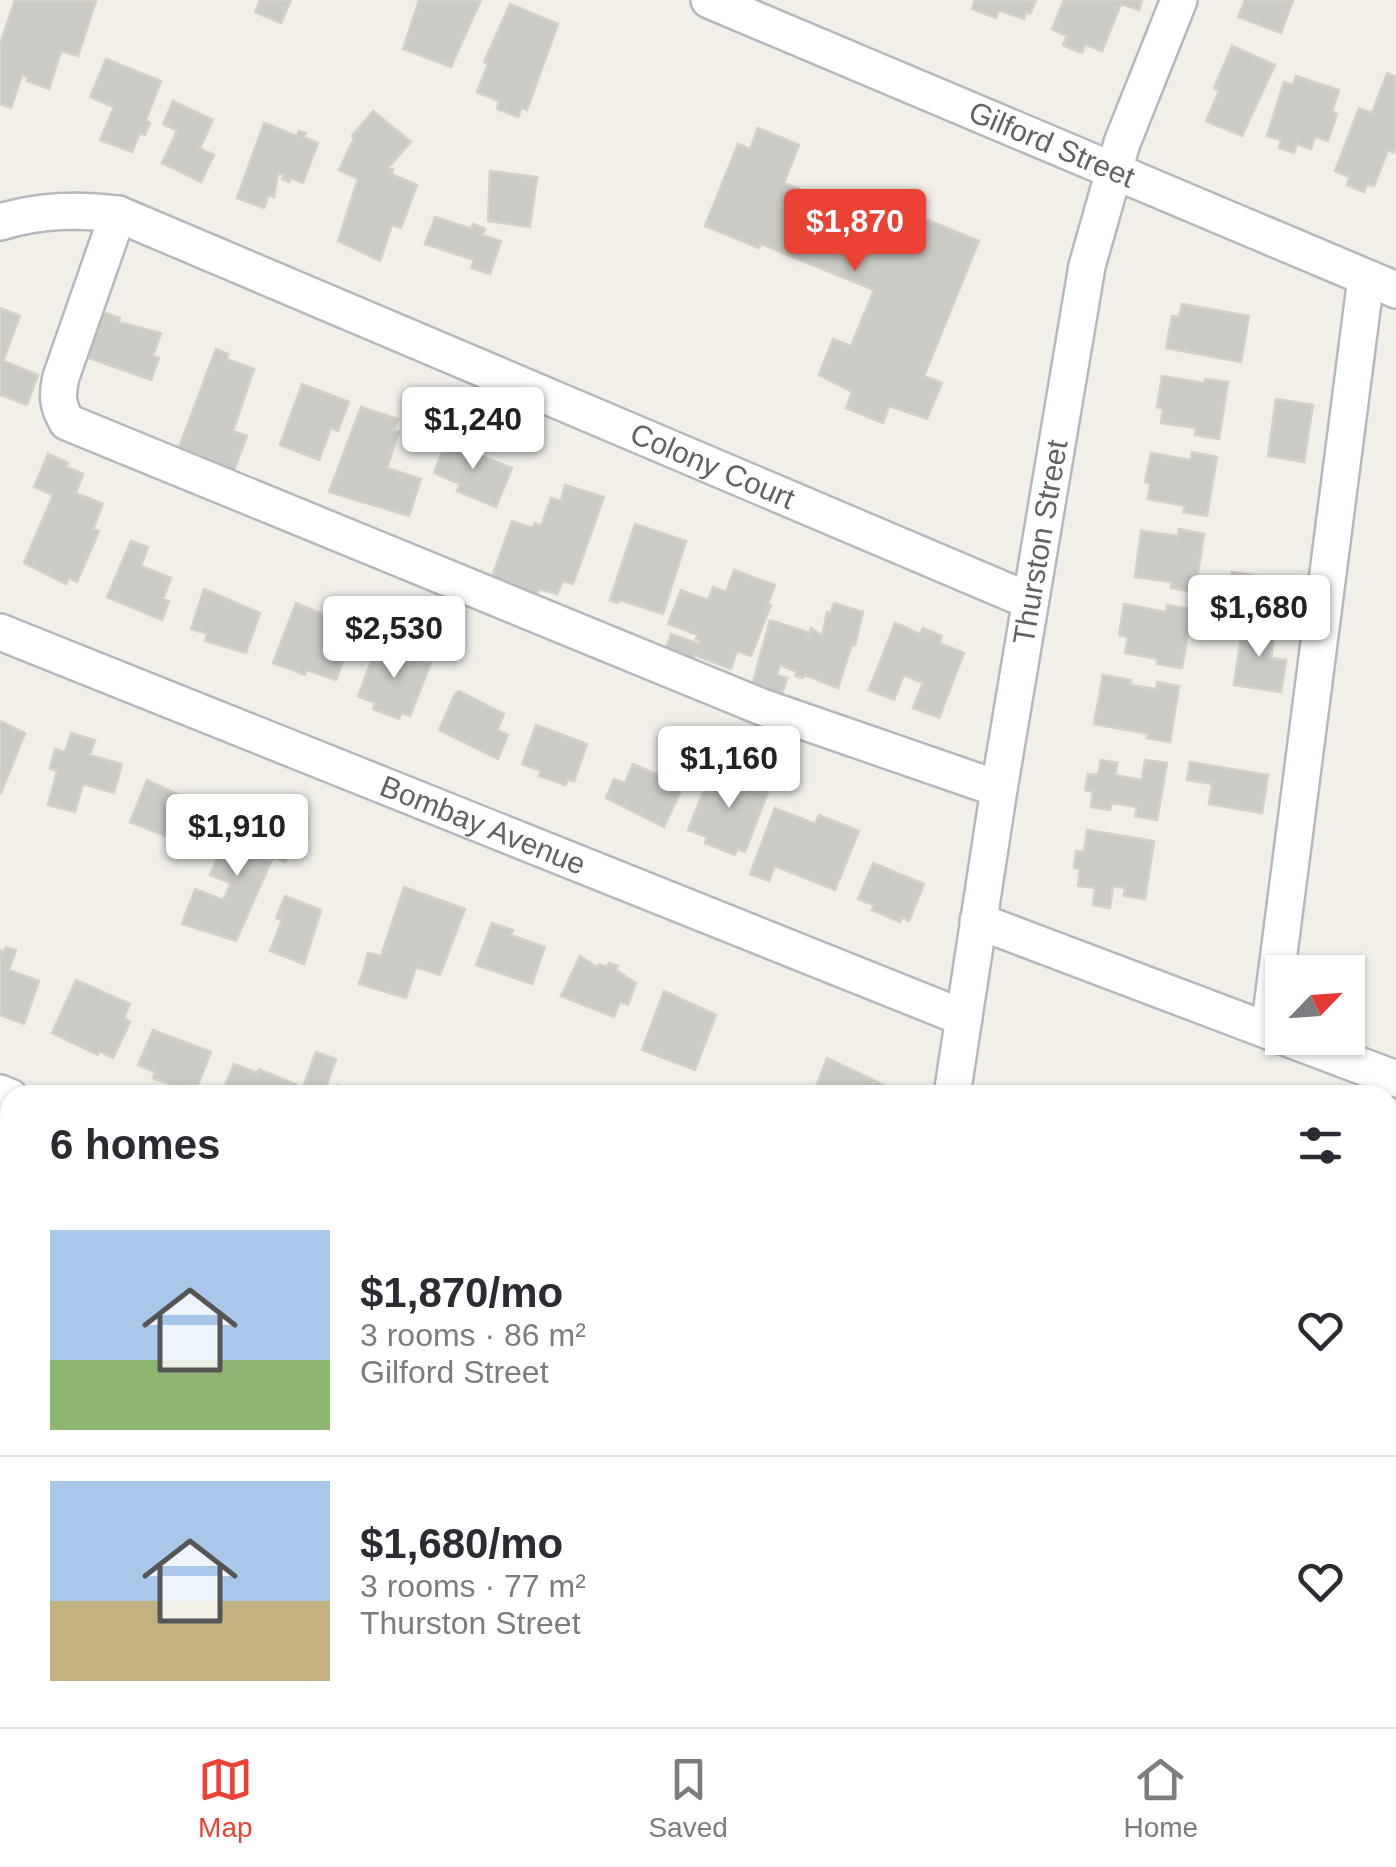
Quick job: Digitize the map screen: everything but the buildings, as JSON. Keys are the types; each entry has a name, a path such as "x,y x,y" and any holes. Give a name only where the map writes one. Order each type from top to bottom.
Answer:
{"street":[{"name":"Gilford Street","path":"708,0 1381,284"},
{"name":"Thurston Street","path":"954,1085 998,789 1087,266 1114,169 1178,0"},
{"name":"Colony Court","path":"0,222 27,214 78,210 118,214 1030,601"},
{"path":"118,214 61,377 57,396 67,422 762,707 998,789"},
{"path":"1290,955 1381,284"},
{"name":"Bombay Avenue","path":"0,632 964,1018"},
{"path":"978,920 1265,1030"},
{"path":"1332,1055 1396,1079"}]}
